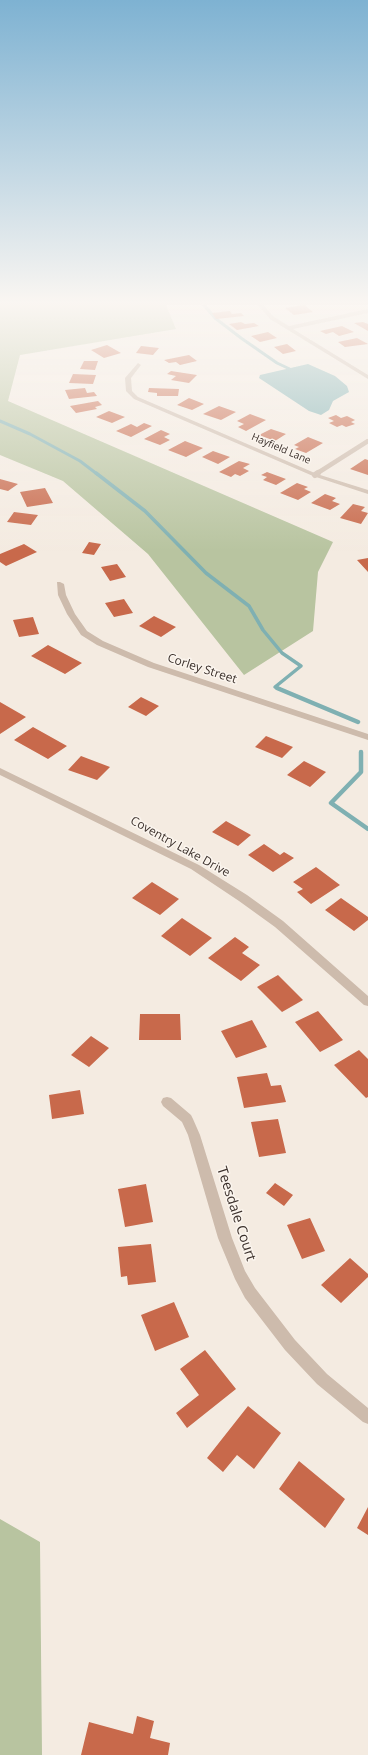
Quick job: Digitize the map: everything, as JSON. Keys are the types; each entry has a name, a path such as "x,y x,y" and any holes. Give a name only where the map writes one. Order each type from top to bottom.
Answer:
{"street":[{"name":"Hayfield Lane","path":"129,387 129,392 136,398 315,475 368,492"},
{"name":"Corley Street","path":"60,584 62,595 71,614 84,633 100,643 151,665 368,737"},
{"name":"Coventry Lake Drive","path":"0,771 170,854 201,871 243,898 279,924 368,1002"},
{"name":"Teesdale Court","path":"167,1102 187,1119 194,1135 225,1238 240,1275 250,1293 290,1345 322,1379 368,1417"}],"lane":[{"path":"315,475 368,441"}],"green space":[{"path":"0,387 12,387 8,401 333,542 318,572 313,631 244,675 148,554 63,481 0,455"},
{"path":"0,1519 40,1542 42,1755 0,1755"}],"water":[{"path":"272,387 347,387 349,392 333,401 329,410 321,415 309,411"}],"building":[{"path":"85,388 87,393 94,392 97,396 69,399 65,390"},
{"path":"149,388 179,389 178,396 157,396 157,393 148,392"},
{"path":"189,398 204,404 192,410 177,405"},
{"path":"98,401 102,405 95,407 97,409 76,413 70,406"},
{"path":"219,406 236,412 221,420 203,414"},
{"path":"109,411 125,417 112,423 96,417"},
{"path":"250,414 266,420 246,431 238,427 244,424 237,421"},
{"path":"336,415 341,418 347,416 355,420 351,422 355,424 346,427 342,425 337,427 329,423 334,421 328,418"},
{"path":"144,423 152,426 131,437 116,431 131,424 137,427"},
{"path":"271,429 286,434 275,441 259,435"},
{"path":"161,430 170,434 164,437 170,440 160,445 144,439"},
{"path":"308,437 323,443 306,453 295,449 299,447 294,445"},
{"path":"185,441 203,448 186,457 168,450"},
{"path":"213,451 230,457 218,464 202,457"},
{"path":"365,459 368,460 368,475 350,469"},
{"path":"239,461 250,464 243,468 249,471 240,476 235,474 231,477 219,472"},
{"path":"267,472 286,479 276,485 263,480 267,477 261,475"},
{"path":"0,479 18,484 8,491 0,489"},
{"path":"297,483 308,487 304,489 311,492 298,500 280,493"},
{"path":"45,488 53,503 27,507 20,492"},
{"path":"325,494 336,498 332,501 340,504 330,510 311,503"},
{"path":"353,504 365,507 361,511 368,513 361,524 340,518"},
{"path":"14,512 38,515 31,525 7,522"},
{"path":"89,542 101,544 94,555 82,553"},
{"path":"24,544 37,552 6,566 0,562 0,554"},
{"path":"368,558 368,572 357,560"},
{"path":"117,564 126,577 110,581 101,567"},
{"path":"124,599 133,613 114,617 105,603"},
{"path":"154,616 176,627 161,637 139,626"},
{"path":"33,617 39,634 19,637 13,620"},
{"path":"48,645 82,663 65,674 31,656"},
{"path":"141,697 159,706 146,716 128,707"},
{"path":"0,702 26,717 0,734"},
{"path":"33,727 67,746 48,759 14,740"},
{"path":"266,736 293,747 282,758 255,747"},
{"path":"81,756 110,767 97,780 68,770"},
{"path":"304,761 326,772 310,787 287,775"},
{"path":"226,821 251,835 238,846 212,832"},
{"path":"264,844 280,855 284,852 294,858 273,872 248,855"},
{"path":"316,867 340,885 311,904 297,892 303,889 293,882"},
{"path":"152,882 179,899 160,915 132,898"},
{"path":"341,898 368,917 368,920 354,931 325,910"},
{"path":"182,918 212,938 190,956 161,936"},
{"path":"235,937 249,947 242,953 260,965 241,981 208,958"},
{"path":"278,975 303,1000 282,1012 257,987"},
{"path":"318,1011 343,1040 320,1052 295,1022"},
{"path":"140,1014 180,1014 181,1040 139,1040"},
{"path":"252,1020 267,1047 236,1058 221,1031"},
{"path":"91,1036 109,1048 89,1067 71,1055"},
{"path":"359,1050 368,1059 368,1097 366,1098 334,1065"},
{"path":"267,1073 271,1086 281,1085 286,1102 244,1108 237,1077"},
{"path":"80,1090 84,1114 52,1119 49,1095"},
{"path":"278,1119 286,1153 259,1157 251,1122"},
{"path":"275,1183 293,1195 284,1206 266,1193"},
{"path":"146,1184 153,1222 125,1227 118,1189"},
{"path":"310,1218 325,1251 302,1259 287,1225"},
{"path":"151,1244 156,1282 128,1285 127,1276 121,1277 118,1247"},
{"path":"350,1258 368,1274 368,1277 341,1303 321,1285"},
{"path":"174,1302 189,1337 155,1351 141,1315"},
{"path":"205,1350 236,1389 187,1428 176,1413 199,1395 180,1369"},
{"path":"248,1406 281,1433 254,1469 237,1455 223,1472 207,1458"},
{"path":"299,1461 345,1499 325,1528 279,1489"},
{"path":"368,1507 368,1535 357,1528"},
{"path":"137,1716 154,1721 150,1738 170,1743 168,1755 81,1755 89,1722 133,1734"}],"waterway":[{"path":"0,421 30,434 80,461 97,474"},
{"path":"96,473 145,511 206,573 249,606 263,630 282,653 301,666 275,687 280,689"},
{"path":"277,688 358,722"},
{"path":"361,752 361,772 331,803 368,829"}]}
